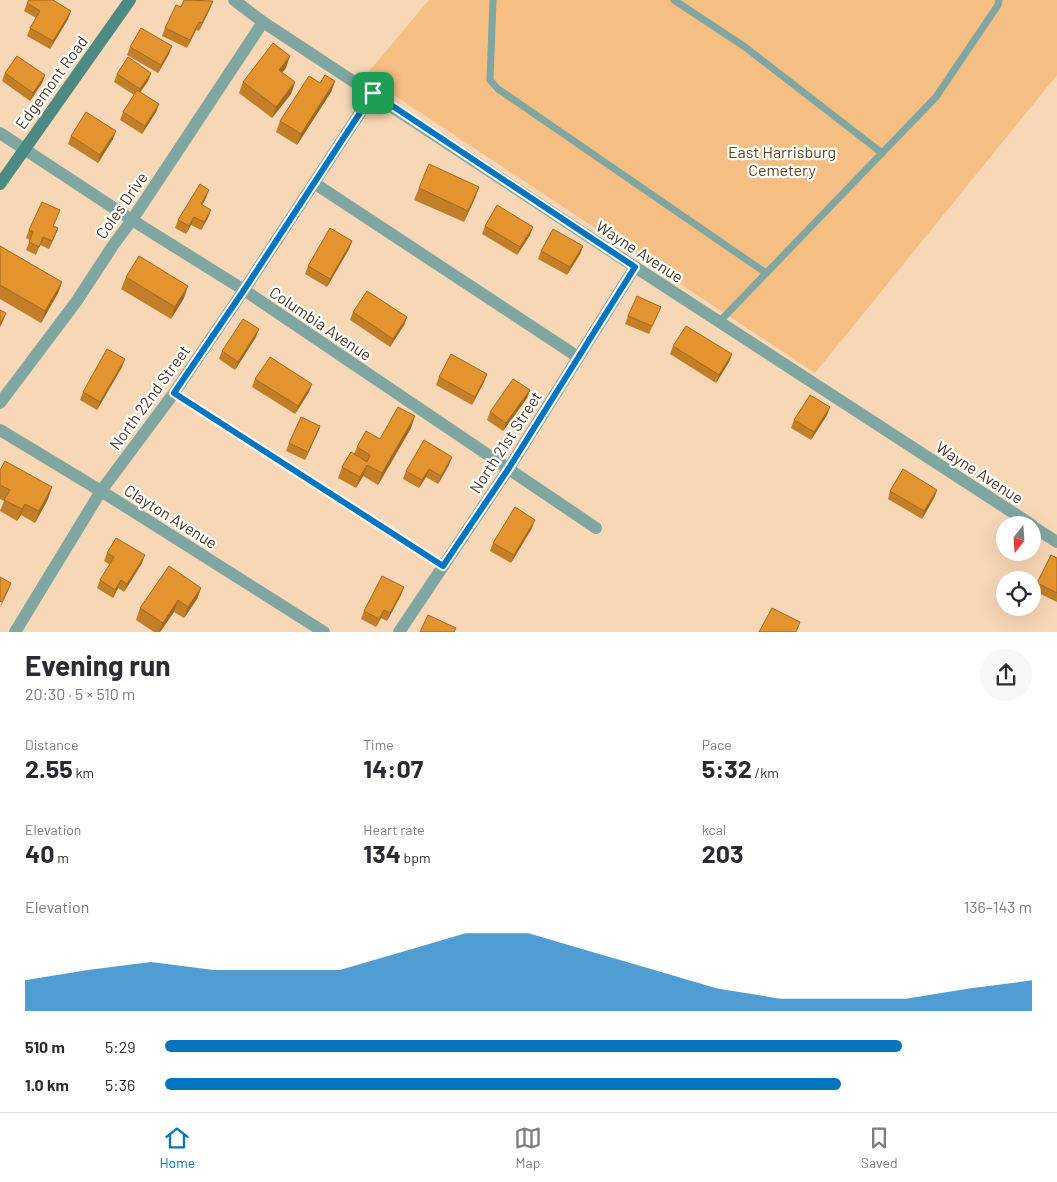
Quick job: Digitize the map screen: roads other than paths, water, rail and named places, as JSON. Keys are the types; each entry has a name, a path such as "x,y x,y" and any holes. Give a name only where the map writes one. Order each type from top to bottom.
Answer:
{"street":[{"name":"Edgemont Road","path":"0,184 130,0"},
{"name":"Wayne Avenue","path":"234,0 263,22 635,267 1018,516"},
{"name":"Coles Drive","path":"0,403 76,302 263,22"},
{"name":"North 22nd Street","path":"15,632 101,491 174,393 373,93"},
{"name":"Columbia Avenue","path":"0,133 132,220 244,290 596,528"},
{"path":"314,183 578,357"},
{"name":"North 21st Street","path":"399,632 509,468 635,267"},
{"name":"Clayton Avenue","path":"0,430 101,491 324,632"},
{"name":"Wayne Avenue","path":"1041,531 1057,542"}],"lane":[{"path":"492,0 490,80 498,90 766,273"},
{"path":"674,0 745,47 882,153"},
{"path":"720,321 936,97 998,5 999,0"},
{"path":"174,393 443,566"}],"park label":[{"name":"East Harrisburg Cemetery","path":"782,160"}]}
